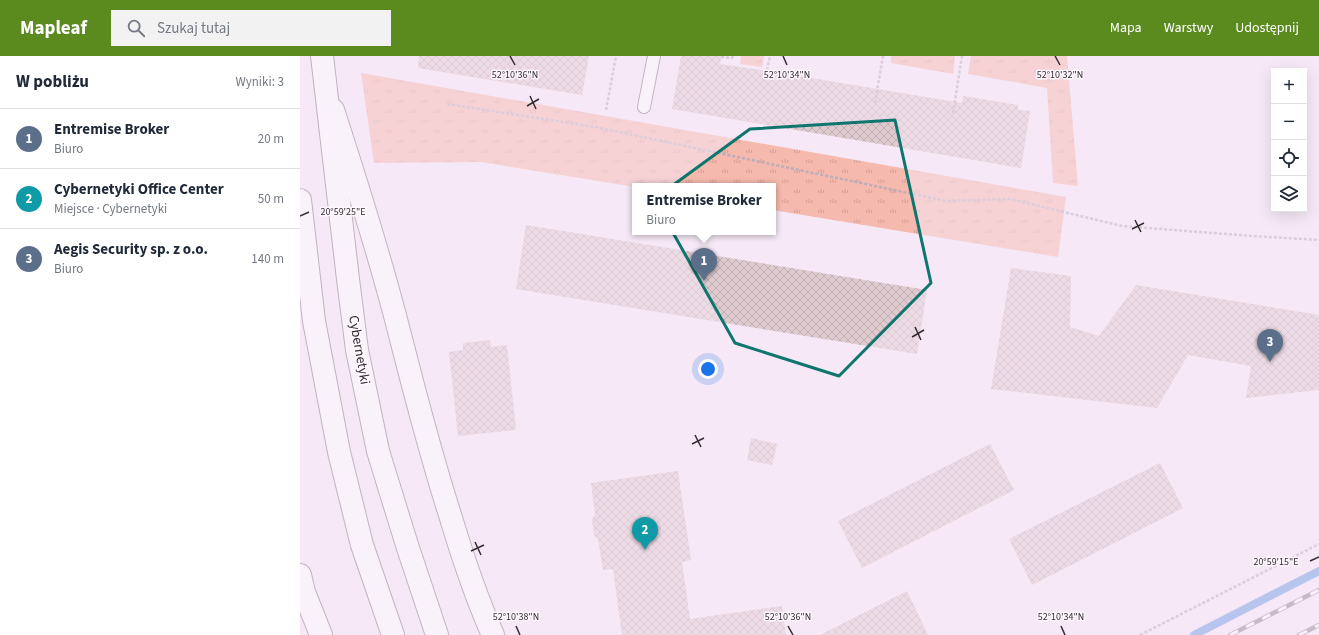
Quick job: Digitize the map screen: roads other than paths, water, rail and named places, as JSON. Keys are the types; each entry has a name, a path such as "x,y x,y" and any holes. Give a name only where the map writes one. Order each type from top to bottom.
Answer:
{"street":[{"name":"Cybernetyki","path":"322,56 357,350 378,451 437,635"},
{"path":"325,85 374,238 416,401 462,556 479,603 493,635"},
{"path":"300,200 314,321 323,373 344,473 362,545 393,635"},
{"path":"300,575 304,592 321,635"}],"lane":[{"path":"644,107 654,56"}],"waterway":[{"path":"1194,635 1319,571"}],"railway":[{"path":"1230,635 1319,590"},
{"path":"1299,635 1319,625"}],"place":[{"name":"Entremise Broker","path":"704,281"},
{"name":"Aegis Security sp. z o.o.","path":"1270,362"},
{"name":"Cybernetyki Office Center","path":"645,550"}]}
